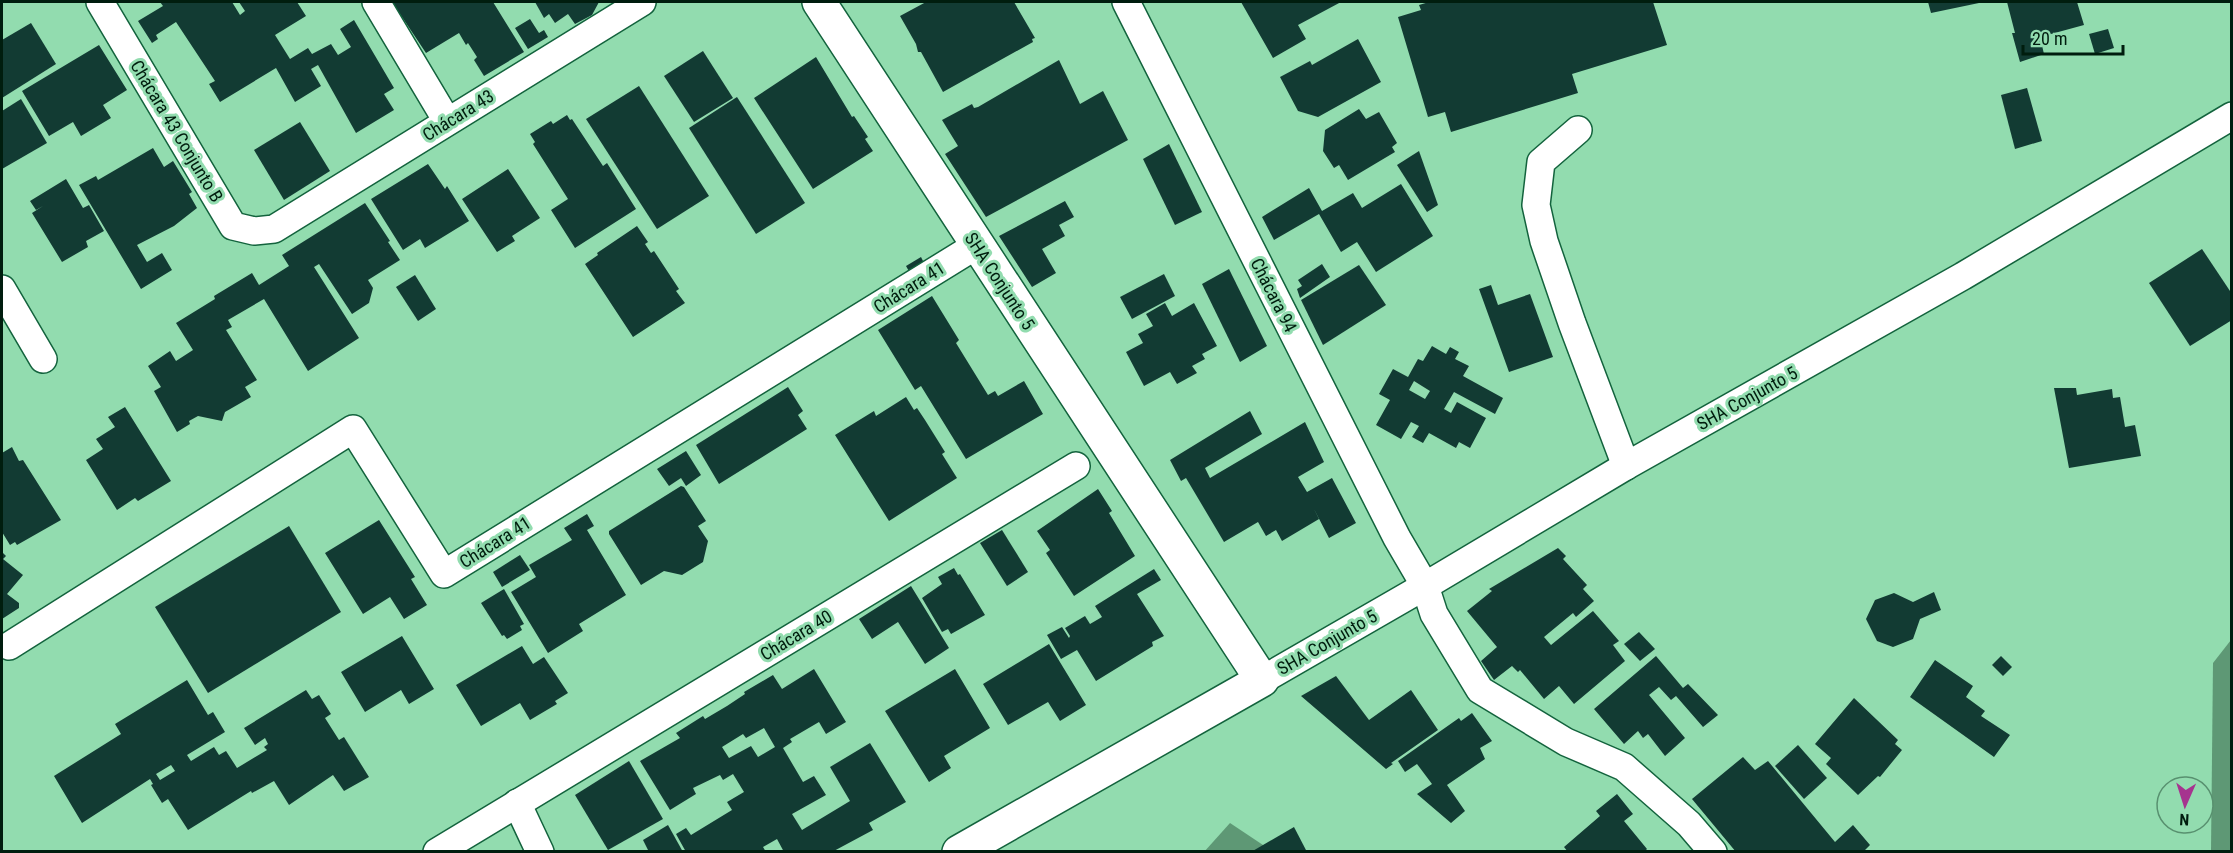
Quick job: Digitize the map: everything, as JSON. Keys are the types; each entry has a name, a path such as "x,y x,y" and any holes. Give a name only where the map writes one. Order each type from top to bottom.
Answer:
{"street":[{"name":"Chácara 43 Conjunto B","path":"100,2 233,226 254,231 274,229"},
{"path":"376,2 447,122"},
{"name":"Chácara 43","path":"274,229 639,2"},
{"name":"SHA Conjunto 5","path":"819,2 1262,680"},
{"name":"Chácara 94","path":"1126,2 1397,538 1425,586 1434,614 1480,690 1566,742 1624,767 1689,824 1713,852"},
{"name":"SHA Conjunto 5","path":"960,852 1425,586 1626,466 1963,276 2232,116"},
{"path":"1578,130 1541,162 1536,205 1545,241 1572,323 1626,466"},
{"name":"Chácara 41","path":"9,646 353,429 444,574 977,245"},
{"path":"2,289 43,359"},
{"name":"Chácara 40","path":"437,852 1076,466"},
{"path":"517,803 540,852"}],"green space":[{"path":"2231,640 2231,851 2211,851 2211,835 2215,835 2215,775 2212,775 2213,663"},
{"path":"1230,823 1272,851 1204,852"}],"building":[{"path":"160,2 232,2 240,15 245,11 239,2 297,2 306,16 275,35 290,59 308,48 312,54 331,44 338,55 351,47 340,29 354,20 394,88 384,94 394,110 356,133 318,65 311,69 321,86 295,102 276,68 220,102 209,84 215,81 176,22 156,35 158,39 152,43 138,21 163,6"},
{"path":"392,2 493,2 524,52 484,76 474,60 477,57 459,33 426,53"},
{"path":"535,2 599,2 592,15 575,24 568,14 555,23 549,14 544,18"},
{"path":"926,2 1014,2 1035,38 1032,39 1033,42 943,92 921,52 918,52 900,16"},
{"path":"1241,2 1341,2 1298,25 1306,39 1273,58"},
{"path":"1429,2 1653,2 1667,45 1572,74 1578,93 1451,132 1445,112 1428,117 1398,17 1421,10 1419,5"},
{"path":"1928,2 1979,2 1979,3 1931,13"},
{"path":"2007,2 2077,2 2084,25 2040,37 2044,54 2020,62"},
{"path":"530,19 539,33 544,30 548,37 528,49 515,28"},
{"path":"31,23 56,64 2,98 2,40"},
{"path":"2108,29 2114,48 2095,54 2089,34"},
{"path":"1358,39 1381,82 1318,117 1298,111 1280,77 1310,61 1312,65"},
{"path":"99,45 127,90 103,105 111,118 81,136 73,122 49,136 22,91"},
{"path":"703,51 733,98 694,122 664,76"},
{"path":"816,57 852,117 854,116 868,137 865,139 873,151 813,189 754,98"},
{"path":"1059,60 1080,104 1103,91 1128,140 986,217 945,154 958,146 942,120 972,104 974,108 978,107"},
{"path":"639,86 709,196 657,229 586,119"},
{"path":"2027,88 2042,141 2015,149 2001,95"},
{"path":"737,97 805,203 756,234 689,128"},
{"path":"21,99 47,143 2,169 2,111"},
{"path":"1359,109 1366,119 1379,112 1397,143 1392,147 1395,152 1348,180 1339,165 1334,168 1323,151 1325,130"},
{"path":"567,115 603,166 607,163 636,209 575,248 551,210 568,199 533,144 535,142 530,134 551,121 553,124"},
{"path":"300,122 330,171 284,200 254,150"},
{"path":"1169,144 1202,212 1175,225 1143,159"},
{"path":"153,148 164,167 173,161 192,192 189,194 197,208 174,226 137,245 147,262 162,253 172,270 141,289 79,185 96,176 98,180"},
{"path":"1419,151 1438,205 1427,212 1397,165"},
{"path":"428,164 445,189 447,186 469,221 425,248 420,239 403,250 371,199"},
{"path":"508,169 540,218 512,236 515,241 497,252 462,199"},
{"path":"66,179 83,208 89,205 104,231 86,241 88,247 62,262 32,213 43,206 36,210 30,201"},
{"path":"1401,184 1433,236 1376,272 1357,242 1341,252 1319,214 1274,240 1262,217 1309,188 1322,211 1353,193 1362,208"},
{"path":"1065,201 1074,217 1059,225 1065,236 1042,249 1056,273 1032,287 999,236"},
{"path":"365,203 400,260 368,280 373,288 369,303 352,314 319,264 314,267 359,338 308,371 264,299 228,320 232,327 226,330 257,380 245,387 251,397 225,412 222,421 198,416 177,432 154,391 161,387 148,366 170,351 176,361 193,350 176,323 252,273 259,285 289,266 282,255"},
{"path":"637,226 648,242 645,244 651,253 654,251 679,289 676,291 685,303 633,337 585,264 598,255 597,253"},
{"path":"2202,249 2232,294 2232,320 2190,346 2149,283"},
{"path":"921,257 925,265 914,280 906,266"},
{"path":"1322,264 1330,277 1300,298 1297,289 1302,286 1298,280"},
{"path":"1359,265 1386,305 1323,345 1301,300"},
{"path":"1229,269 1267,346 1240,362 1202,284"},
{"path":"1164,274 1175,296 1132,319 1120,297"},
{"path":"415,275 436,309 418,321 396,287"},
{"path":"1491,285 1498,305 1530,294 1553,357 1509,372 1479,289"},
{"path":"932,296 959,340 956,343 988,395 995,391 998,396 1024,381 1043,414 966,459 921,386 915,390 878,330"},
{"path":"1165,303 1172,316 1194,303 1217,346 1202,354 1205,359 1192,366 1197,373 1177,384 1170,372 1144,386 1126,352 1143,343 1138,334 1153,326 1146,314"},
{"path":"1432,346 1446,354 1450,347 1459,352 1455,359 1469,366 1463,376 1503,398 1495,414 1454,392 1444,409 1451,413 1457,402 1486,418 1470,448 1459,442 1456,448 1429,433 1423,443 1412,437 1419,426 1411,422 1401,439 1376,425 1390,400 1379,394 1393,369 1408,377 1418,359 1423,361","holes":["1414,381 1430,391 1425,399 1409,390"]},
{"path":"788,387 803,411 798,415 807,429 719,484 696,445"},
{"path":"2054,388 2076,388 2077,395 2112,389 2113,398 2120,397 2125,427 2135,425 2141,456 2069,468"},
{"path":"906,397 914,410 917,408 925,420 945,452 942,454 957,478 889,521 835,435 874,411 876,416"},
{"path":"125,407 171,481 138,501 135,498 117,510 86,460 103,449 96,439 115,427 108,417"},
{"path":"1250,411 1262,434 1205,468 1210,478 1305,422 1324,462 1298,477 1307,492 1332,478 1356,523 1329,538 1314,509 1319,519 1282,541 1276,530 1266,536 1258,522 1224,542 1186,478 1181,481 1170,460"},
{"path":"12,447 19,461 23,460 61,520 17,545 15,542 10,545 2,532 2,453"},
{"path":"686,451 701,475 686,486 681,478 669,486 657,469"},
{"path":"681,486 684,487 706,521 698,526 708,541 703,562 682,575 664,571 641,585 609,531"},
{"path":"1098,489 1112,511 1109,513 1135,556 1074,596 1046,553 1050,550 1037,531"},
{"path":"587,514 594,526 587,530 626,595 579,624 583,631 548,653 511,592 536,577 529,565 572,540 564,528"},
{"path":"379,520 415,577 411,579 427,605 404,619 390,597 363,614 325,553"},
{"path":"289,526 341,612 208,693 155,607"},
{"path":"1002,530 1028,572 1007,586 980,543"},
{"path":"1558,548 1566,556 1563,559 1587,585 1583,589 1594,601 1576,617 1573,613 1544,637 1551,645 1593,611 1619,641 1613,645 1625,661 1574,704 1559,686 1544,699 1520,670 1518,672 1512,666 1494,680 1481,661 1497,647 1467,611 1492,591 1489,589"},
{"path":"2,552 6,556 3,559 23,575 7,594 19,603 19,608 2,619"},
{"path":"520,555 530,570 502,587 493,572"},
{"path":"954,568 985,615 951,634 948,629 942,632 922,598 942,584 938,577"},
{"path":"1154,569 1161,580 1137,594 1164,636 1152,642 1153,646 1096,681 1077,650 1061,659 1047,635 1062,627 1069,638 1065,628 1085,616 1090,624 1102,617 1095,606"},
{"path":"911,586 949,648 925,664 898,622 872,639 859,619"},
{"path":"504,589 524,624 520,626 522,630 507,639 504,635 502,636 481,603"},
{"path":"1934,592 1941,610 1920,619 1913,639 1893,647 1877,641 1866,619 1875,600 1894,593 1913,602"},
{"path":"1639,632 1655,649 1640,661 1624,644"},
{"path":"402,636 434,689 409,704 401,690 365,712 341,672"},
{"path":"1049,644 1086,705 1060,721 1048,702 1008,725 983,684"},
{"path":"522,646 533,664 544,657 568,693 555,701 557,704 530,720 520,703 481,726 456,685"},
{"path":"1656,656 1683,688 1688,684 1718,715 1703,727 1676,696 1671,700 1659,687 1649,695 1685,738 1665,756 1648,734 1643,738 1638,731 1624,744 1594,709"},
{"path":"2001,656 2012,667 2003,676 1992,665"},
{"path":"1935,660 1973,686 1966,697 1985,711 1981,716 2010,735 1994,757 1910,697"},
{"path":"814,669 846,722 826,734 819,722 790,739 792,742 783,748 803,782 814,776 826,795 792,814 802,830 850,801 830,767 870,743 906,802 869,823 873,830 832,852 784,852 777,839 763,847 766,852 686,852 676,834 686,828 691,835 732,810 727,802 744,792 733,774 723,780 720,775 693,788 696,794 670,810 640,761 680,738 676,733 703,716 705,719 727,706 745,694 744,692 773,675 782,689","holes":["764,728 775,747 758,757 751,746 729,758 722,747 743,734 746,738"]},
{"path":"955,669 990,728 944,756 951,768 929,782 885,711"},
{"path":"1336,676 1369,720 1411,690 1438,730 1391,763 1393,764 1386,769 1301,696"},
{"path":"187,680 208,715 213,712 225,732 187,755 191,761 214,747 219,755 226,751 237,768 267,750 264,747 268,744 265,738 255,745 244,728 306,690 312,699 319,695 331,714 325,718 339,740 344,737 369,777 344,791 333,775 289,805 274,781 252,793 251,791 188,830 168,799 162,803 150,779 82,823 54,776 121,734 115,724","holes":["171,765 175,771 160,780 156,774"]},
{"path":"1854,698 1898,740 1895,744 1902,750 1880,777 1878,776 1858,795 1826,764 1831,758 1815,744"},
{"path":"1472,713 1492,741 1480,748 1485,759 1447,785 1465,811 1451,823 1417,794 1432,784 1417,764 1405,772 1398,761 1459,718 1461,721"},
{"path":"1798,745 1827,778 1804,799 1775,766"},
{"path":"1743,757 1755,770 1768,761 1835,842 1853,825 1870,845 1863,852 1736,852 1692,799"},
{"path":"629,761 663,819 608,850 575,795"},
{"path":"1617,794 1633,814 1624,821 1647,849 1644,852 1568,852 1564,847 1600,816 1596,811"},
{"path":"668,825 683,852 649,852 643,840"},
{"path":"1294,827 1307,852 1251,852"}]}
